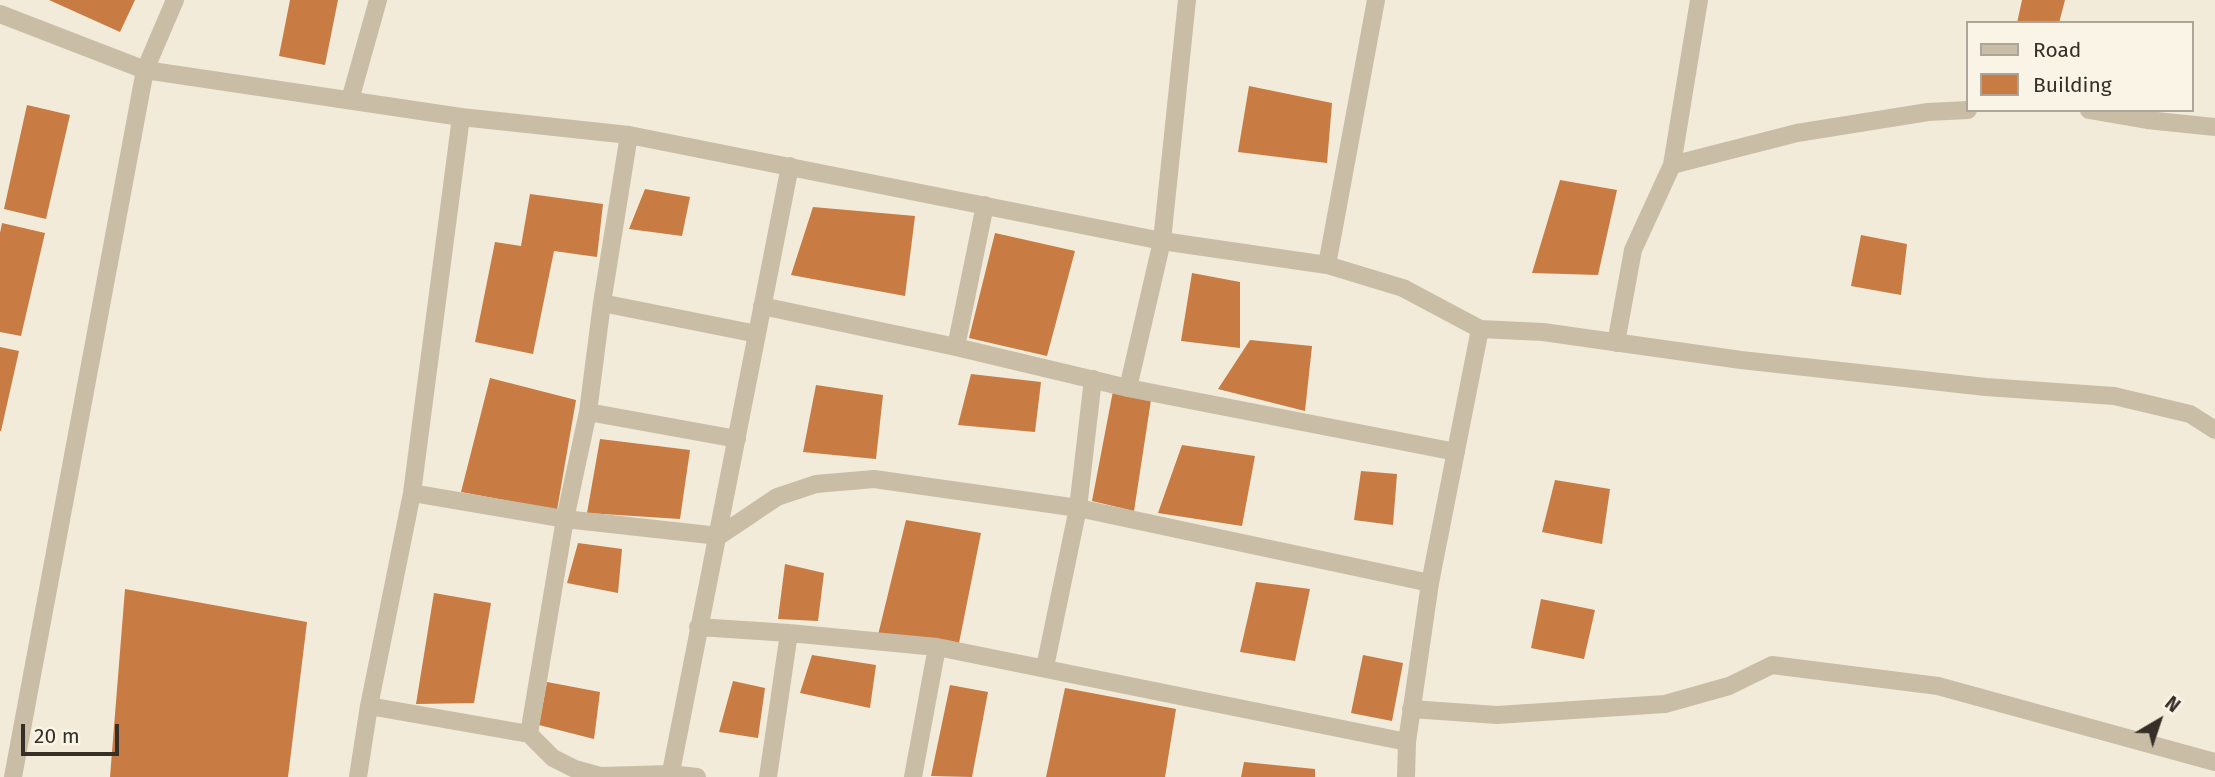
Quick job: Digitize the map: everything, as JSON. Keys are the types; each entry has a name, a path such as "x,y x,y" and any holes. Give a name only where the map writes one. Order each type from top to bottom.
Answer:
{"street":[{"path":"13,777 145,70 175,0"},
{"path":"350,100 378,0"},
{"path":"1128,388 1162,241 1187,0"},
{"path":"1327,265 1376,0"},
{"path":"1616,343 1633,250 1672,165 1699,0"},
{"path":"0,14 145,70 461,117 629,135 1162,241 1327,265 1403,288 1480,329 1543,332 1741,360 1986,387 2115,396 2190,414 2215,430"},
{"path":"1672,165 1797,133 1928,112 1966,110"},
{"path":"2101,112 2215,127"},
{"path":"358,777 369,706 412,493 461,117"},
{"path":"529,734 565,519 588,412 602,303 629,135"},
{"path":"670,775 790,166"},
{"path":"956,347 985,205"},
{"path":"602,303 757,334"},
{"path":"762,306 956,347 1128,388 1456,452"},
{"path":"1406,777 1406,742 1430,583 1480,329"},
{"path":"1045,667 1078,508 1093,379"},
{"path":"588,412 737,439"},
{"path":"412,493 565,519 719,536 777,497 816,484 874,479 1078,508 1430,583"},
{"path":"698,627 937,647 1406,742"},
{"path":"768,777 789,633"},
{"path":"913,777 937,647"},
{"path":"1411,709 1497,715 1665,704 1729,686 1772,665 1938,686 2215,762"},
{"path":"369,706 529,734 553,758 575,769 600,776 697,777"}],"building":[{"path":"49,0 135,0 120,32"},
{"path":"290,0 338,0 325,65 279,56"},
{"path":"2022,0 2065,0 2060,21 2017,21"},
{"path":"1249,86 1332,103 1327,163 1238,152"},
{"path":"27,105 70,115 46,219 4,209"},
{"path":"1560,180 1617,190 1598,275 1532,273"},
{"path":"645,189 690,197 682,236 629,229"},
{"path":"530,194 603,204 597,257 554,251 533,354 475,342 495,242 521,246"},
{"path":"813,207 915,216 905,296 791,275"},
{"path":"2,223 45,233 21,336 0,332"},
{"path":"995,233 1075,251 1047,356 969,338"},
{"path":"1861,235 1907,244 1901,295 1851,286"},
{"path":"1192,273 1240,282 1240,348 1181,341"},
{"path":"1250,340 1312,346 1305,411 1218,389"},
{"path":"0,347 19,351 1,431 0,431"},
{"path":"971,374 1041,382 1035,432 958,425"},
{"path":"490,378 576,400 557,510 461,492"},
{"path":"816,385 883,395 876,459 803,452"},
{"path":"1113,391 1151,400 1134,511 1092,501"},
{"path":"600,439 690,450 680,519 587,513"},
{"path":"1182,445 1255,456 1242,526 1158,513"},
{"path":"1361,471 1397,474 1393,525 1354,520"},
{"path":"1555,480 1610,489 1602,544 1542,532"},
{"path":"906,520 981,533 959,643 878,635"},
{"path":"578,543 622,549 618,593 567,583"},
{"path":"785,564 824,573 818,621 778,619"},
{"path":"1256,582 1310,589 1295,661 1240,652"},
{"path":"125,589 307,622 288,777 110,777"},
{"path":"434,593 491,603 474,703 416,704"},
{"path":"1541,599 1595,610 1584,659 1531,648"},
{"path":"812,655 876,665 870,708 800,693"},
{"path":"1363,655 1403,663 1392,721 1351,713"},
{"path":"733,681 765,688 758,738 719,732"},
{"path":"547,682 600,692 594,739 539,725"},
{"path":"950,685 988,692 972,777 931,776"},
{"path":"1065,688 1176,709 1165,777 1046,777"},
{"path":"1244,762 1315,769 1315,777 1241,777"}]}
